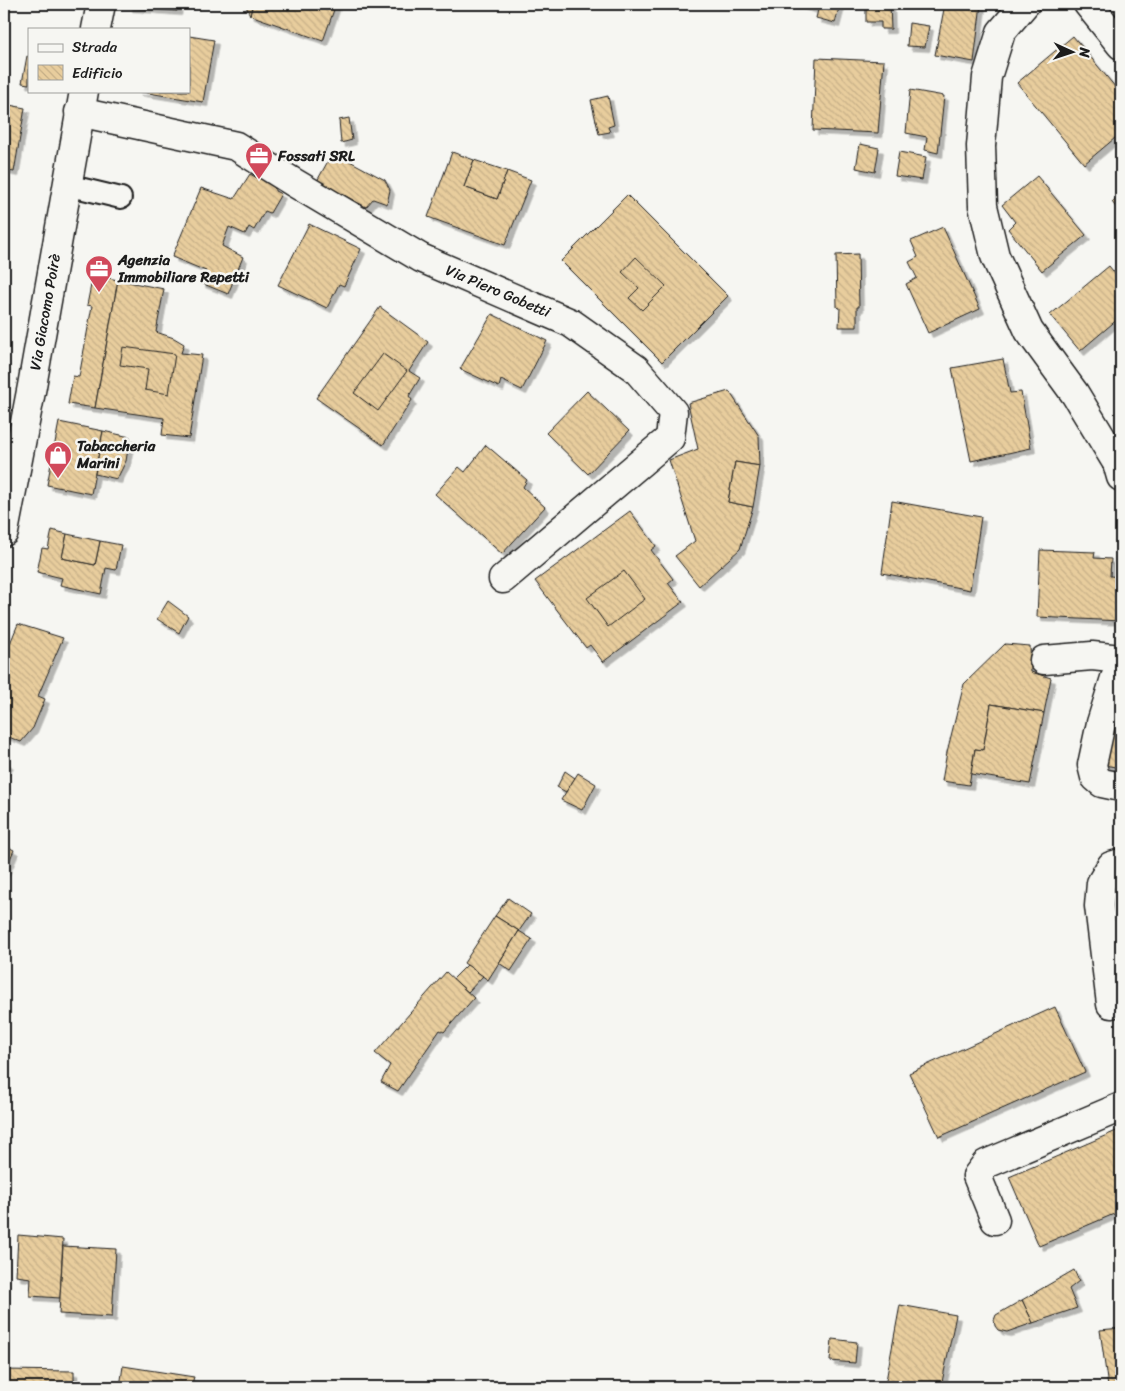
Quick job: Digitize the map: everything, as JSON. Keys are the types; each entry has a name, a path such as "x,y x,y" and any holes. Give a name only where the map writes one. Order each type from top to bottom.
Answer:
{"street":[{"path":"96,28 101,4"},
{"path":"1025,4 1001,32 987,78 981,146 983,206 996,256 1029,331 1075,394 1117,463 1121,476"},
{"path":"1088,4 1121,45"},
{"name":"Via Giacomo Poirè","path":"4,532 29,402 81,102"},
{"name":"Via Piero Gobetti","path":"81,102 236,146 422,258 571,323 636,369 673,412 670,438 503,579"},
{"path":"1044,660 1092,656 1121,659"},
{"path":"1121,673 1115,678 1101,723 1092,765 1095,777 1102,783 1121,788"},
{"path":"1111,1004 1099,906 1101,883 1111,866 1121,863"},
{"path":"995,1220 977,1176 986,1164 1121,1107"}],"lane":[{"path":"67,185 121,198"}],"building":[{"path":"128,4 178,4 177,11 128,7"},
{"path":"245,4 253,4 250,15"},
{"path":"253,4 336,4 323,41 250,15"},
{"path":"795,4 840,4 835,23 816,18 818,10"},
{"path":"866,4 890,4 891,29 881,29 881,22 866,22"},
{"path":"945,4 981,4 974,62 935,55"},
{"path":"909,23 929,26 925,47 907,46"},
{"path":"190,36 214,40 203,102 142,92 190,92"},
{"path":"1073,36 1121,94 1121,133 1084,164 1017,83"},
{"path":"27,56 28,84 22,83"},
{"path":"816,58 884,61 878,133 813,130"},
{"path":"910,90 944,96 938,153 925,150 927,137 906,133"},
{"path":"608,96 614,125 608,127 610,132 599,134 591,100"},
{"path":"4,104 25,108 14,172 4,170"},
{"path":"349,118 352,140 341,143 339,120"},
{"path":"860,144 879,148 875,172 856,168"},
{"path":"333,152 385,180 390,190 387,204 373,199 366,207 317,181"},
{"path":"452,152 474,160 464,187 497,199 507,171 531,180 505,245 428,217"},
{"path":"899,152 926,157 922,180 895,176"},
{"path":"474,160 507,171 497,199 464,187"},
{"path":"250,174 259,179 262,175 274,182 275,191 281,194 270,213 265,211 254,230 249,227 245,234 229,227 222,246 243,257 228,294 201,283 206,271 172,257 201,188 234,199"},
{"path":"1037,176 1086,235 1042,271 1008,229 1015,222 1002,205"},
{"path":"1121,194 1121,214 1112,202"},
{"path":"627,195 728,296 662,362 561,261"},
{"path":"309,224 361,249 344,286 339,284 327,308 278,285"},
{"path":"943,227 980,309 928,333 906,284 917,278 909,262 918,257 911,241"},
{"path":"858,254 859,307 857,307 857,327 839,327 840,308 837,307 836,255"},
{"path":"636,257 666,286 642,310 629,298 639,288 622,272"},
{"path":"1109,266 1121,281 1121,321 1119,318 1080,351 1050,315"},
{"path":"93,275 118,280 95,408 68,404 73,376 79,377 92,306 87,305"},
{"path":"118,280 164,289 156,332 174,338 184,344 181,353 202,355 189,438 162,435 164,418 95,408"},
{"path":"380,307 428,342 409,371 420,378 409,396 412,400 383,445 316,398"},
{"path":"492,314 547,341 522,390 501,380 499,387 460,369"},
{"path":"123,347 175,354 169,394 145,390 148,369 120,365"},
{"path":"383,354 407,371 378,411 354,393"},
{"path":"1003,359 1010,393 1021,392 1031,448 971,461 952,368"},
{"path":"587,391 629,431 588,474 546,433"},
{"path":"729,391 759,436 760,466 735,462 728,502 753,507 740,549 699,586 675,556 695,541 669,460 698,449 688,403"},
{"path":"59,422 103,431 91,494 47,485"},
{"path":"103,431 130,437 126,461 117,479 95,474"},
{"path":"486,445 527,480 523,487 545,507 502,554 435,494 459,467 465,472"},
{"path":"735,462 760,466 753,507 728,502"},
{"path":"892,501 981,517 970,590 882,573"},
{"path":"630,511 656,546 651,550 673,579 668,583 683,602 603,662 590,645 586,648 535,581"},
{"path":"52,530 67,534 62,558 95,565 100,541 121,545 116,570 106,568 101,594 60,585 62,578 37,572 42,548 48,549"},
{"path":"67,534 100,541 95,565 62,558"},
{"path":"1040,550 1095,552 1094,558 1111,559 1110,576 1121,577 1121,621 1037,617"},
{"path":"624,571 645,599 608,627 587,598"},
{"path":"168,601 188,616 179,633 157,619"},
{"path":"18,624 63,638 38,696 45,699 33,728 21,742 4,735 4,658"},
{"path":"1005,644 1030,646 1031,672 1051,678 1044,713 991,704 983,750 975,749 969,785 942,781 947,752 964,684"},
{"path":"991,704 1044,713 1030,784 971,774 975,749 983,750"},
{"path":"1121,705 1121,768 1104,765 1115,709 1120,710"},
{"path":"4,760 9,764 4,772"},
{"path":"565,771 575,778 566,792 557,787"},
{"path":"578,773 596,784 582,810 561,800"},
{"path":"4,845 14,850 4,873"},
{"path":"508,898 531,914 519,931 495,916"},
{"path":"495,916 519,931 488,980 464,963"},
{"path":"519,931 532,939 511,971 499,963"},
{"path":"467,965 483,976 468,992 453,979"},
{"path":"446,972 474,998 444,1032 440,1030 398,1091 381,1082 390,1065 375,1053"},
{"path":"1055,1007 1085,1072 939,1137 909,1073"},
{"path":"1121,1129 1121,1211 1039,1246 1009,1177"},
{"path":"18,1235 63,1239 60,1298 30,1296 31,1278 16,1276"},
{"path":"63,1246 116,1249 112,1317 59,1314"},
{"path":"1074,1270 1079,1281 1069,1289 1077,1308 1033,1323 1022,1300"},
{"path":"1022,1300 1033,1323 1007,1332 998,1330 994,1320 996,1315"},
{"path":"900,1305 956,1315 941,1387 885,1386"},
{"path":"1121,1328 1121,1387 1108,1387 1100,1330"},
{"path":"832,1339 857,1342 855,1363 830,1361"},
{"path":"123,1366 194,1377 191,1387 120,1387"},
{"path":"4,1370 74,1371 74,1387 4,1387"}],"place":[{"name":"Fossati SRL","path":"259,180"},
{"name":"Agenzia Immobiliare Repetti","path":"99,293"},
{"name":"Tabaccheria Marini","path":"58,479"}]}
